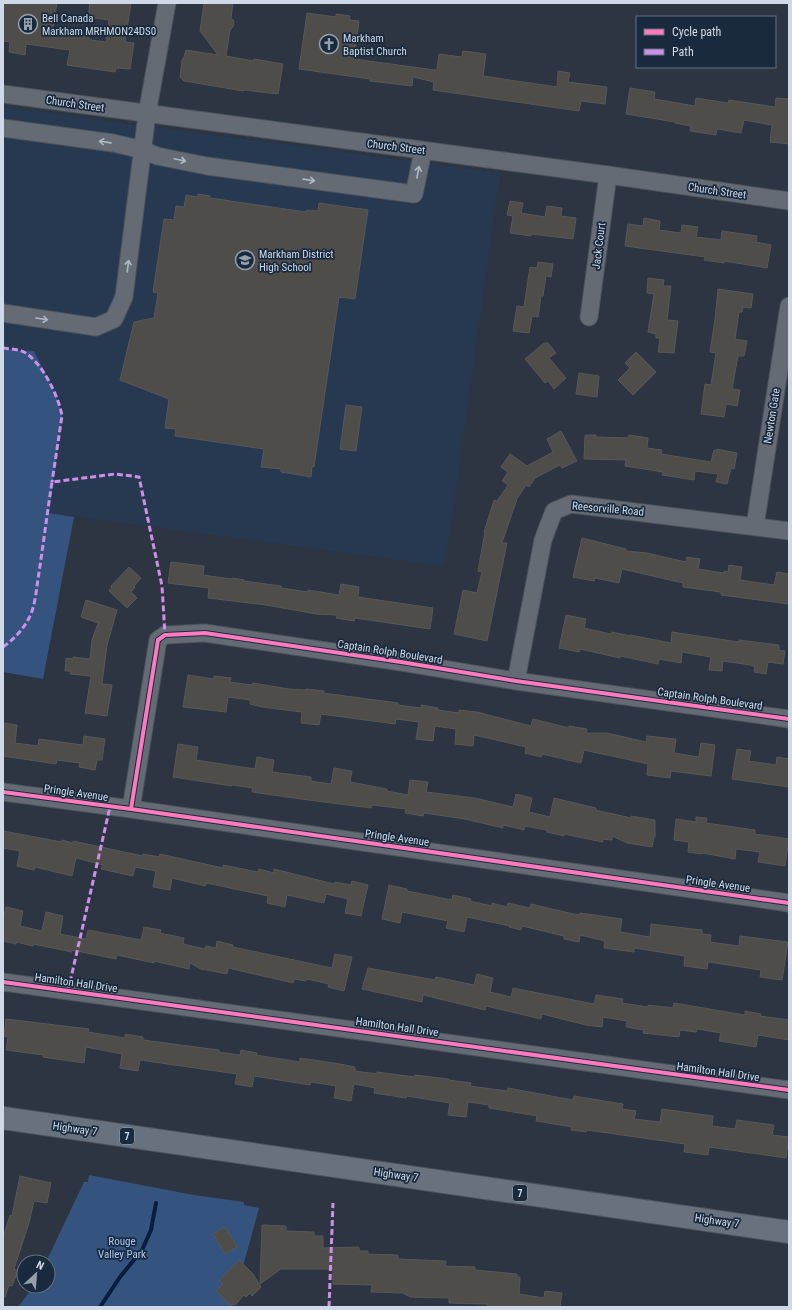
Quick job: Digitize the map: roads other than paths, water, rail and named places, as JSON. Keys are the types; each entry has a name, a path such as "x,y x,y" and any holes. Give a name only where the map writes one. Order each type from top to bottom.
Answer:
{"main road":[{"name":"Highway 7","path":"3,1118 789,1232"}],"street":[{"path":"3,312 96,327 114,319 124,296 147,114 167,3"},
{"name":"Church Street","path":"3,94 608,175 789,201"},
{"path":"3,128 113,143 143,150 157,156 207,166 414,194 423,151"},
{"name":"Jack Court","path":"589,317 608,175"},
{"name":"Newton Gate","path":"755,526 789,306"},
{"name":"Reesorville Road","path":"516,681 544,540 554,511 571,504 789,531"},
{"name":"Captain Rolph Boulevard","path":"131,809 158,640 165,635 205,633 401,662 516,681 789,719"},
{"name":"Pringle Avenue","path":"3,792 789,903"},
{"name":"Hamilton Hall Drive","path":"3,982 789,1090"}],"waterway":[{"path":"100,1307 120,1277 142,1250 151,1230 156,1203"}],"place":[{"name":"Bell Canada Markham MRHMON24DS0","path":"28,24"},
{"name":"Markham Baptist Church","path":"329,44"},
{"name":"Markham District High School","path":"245,260"}],"park label":[{"name":"Rouge Valley Park","path":"122,1247"}]}
